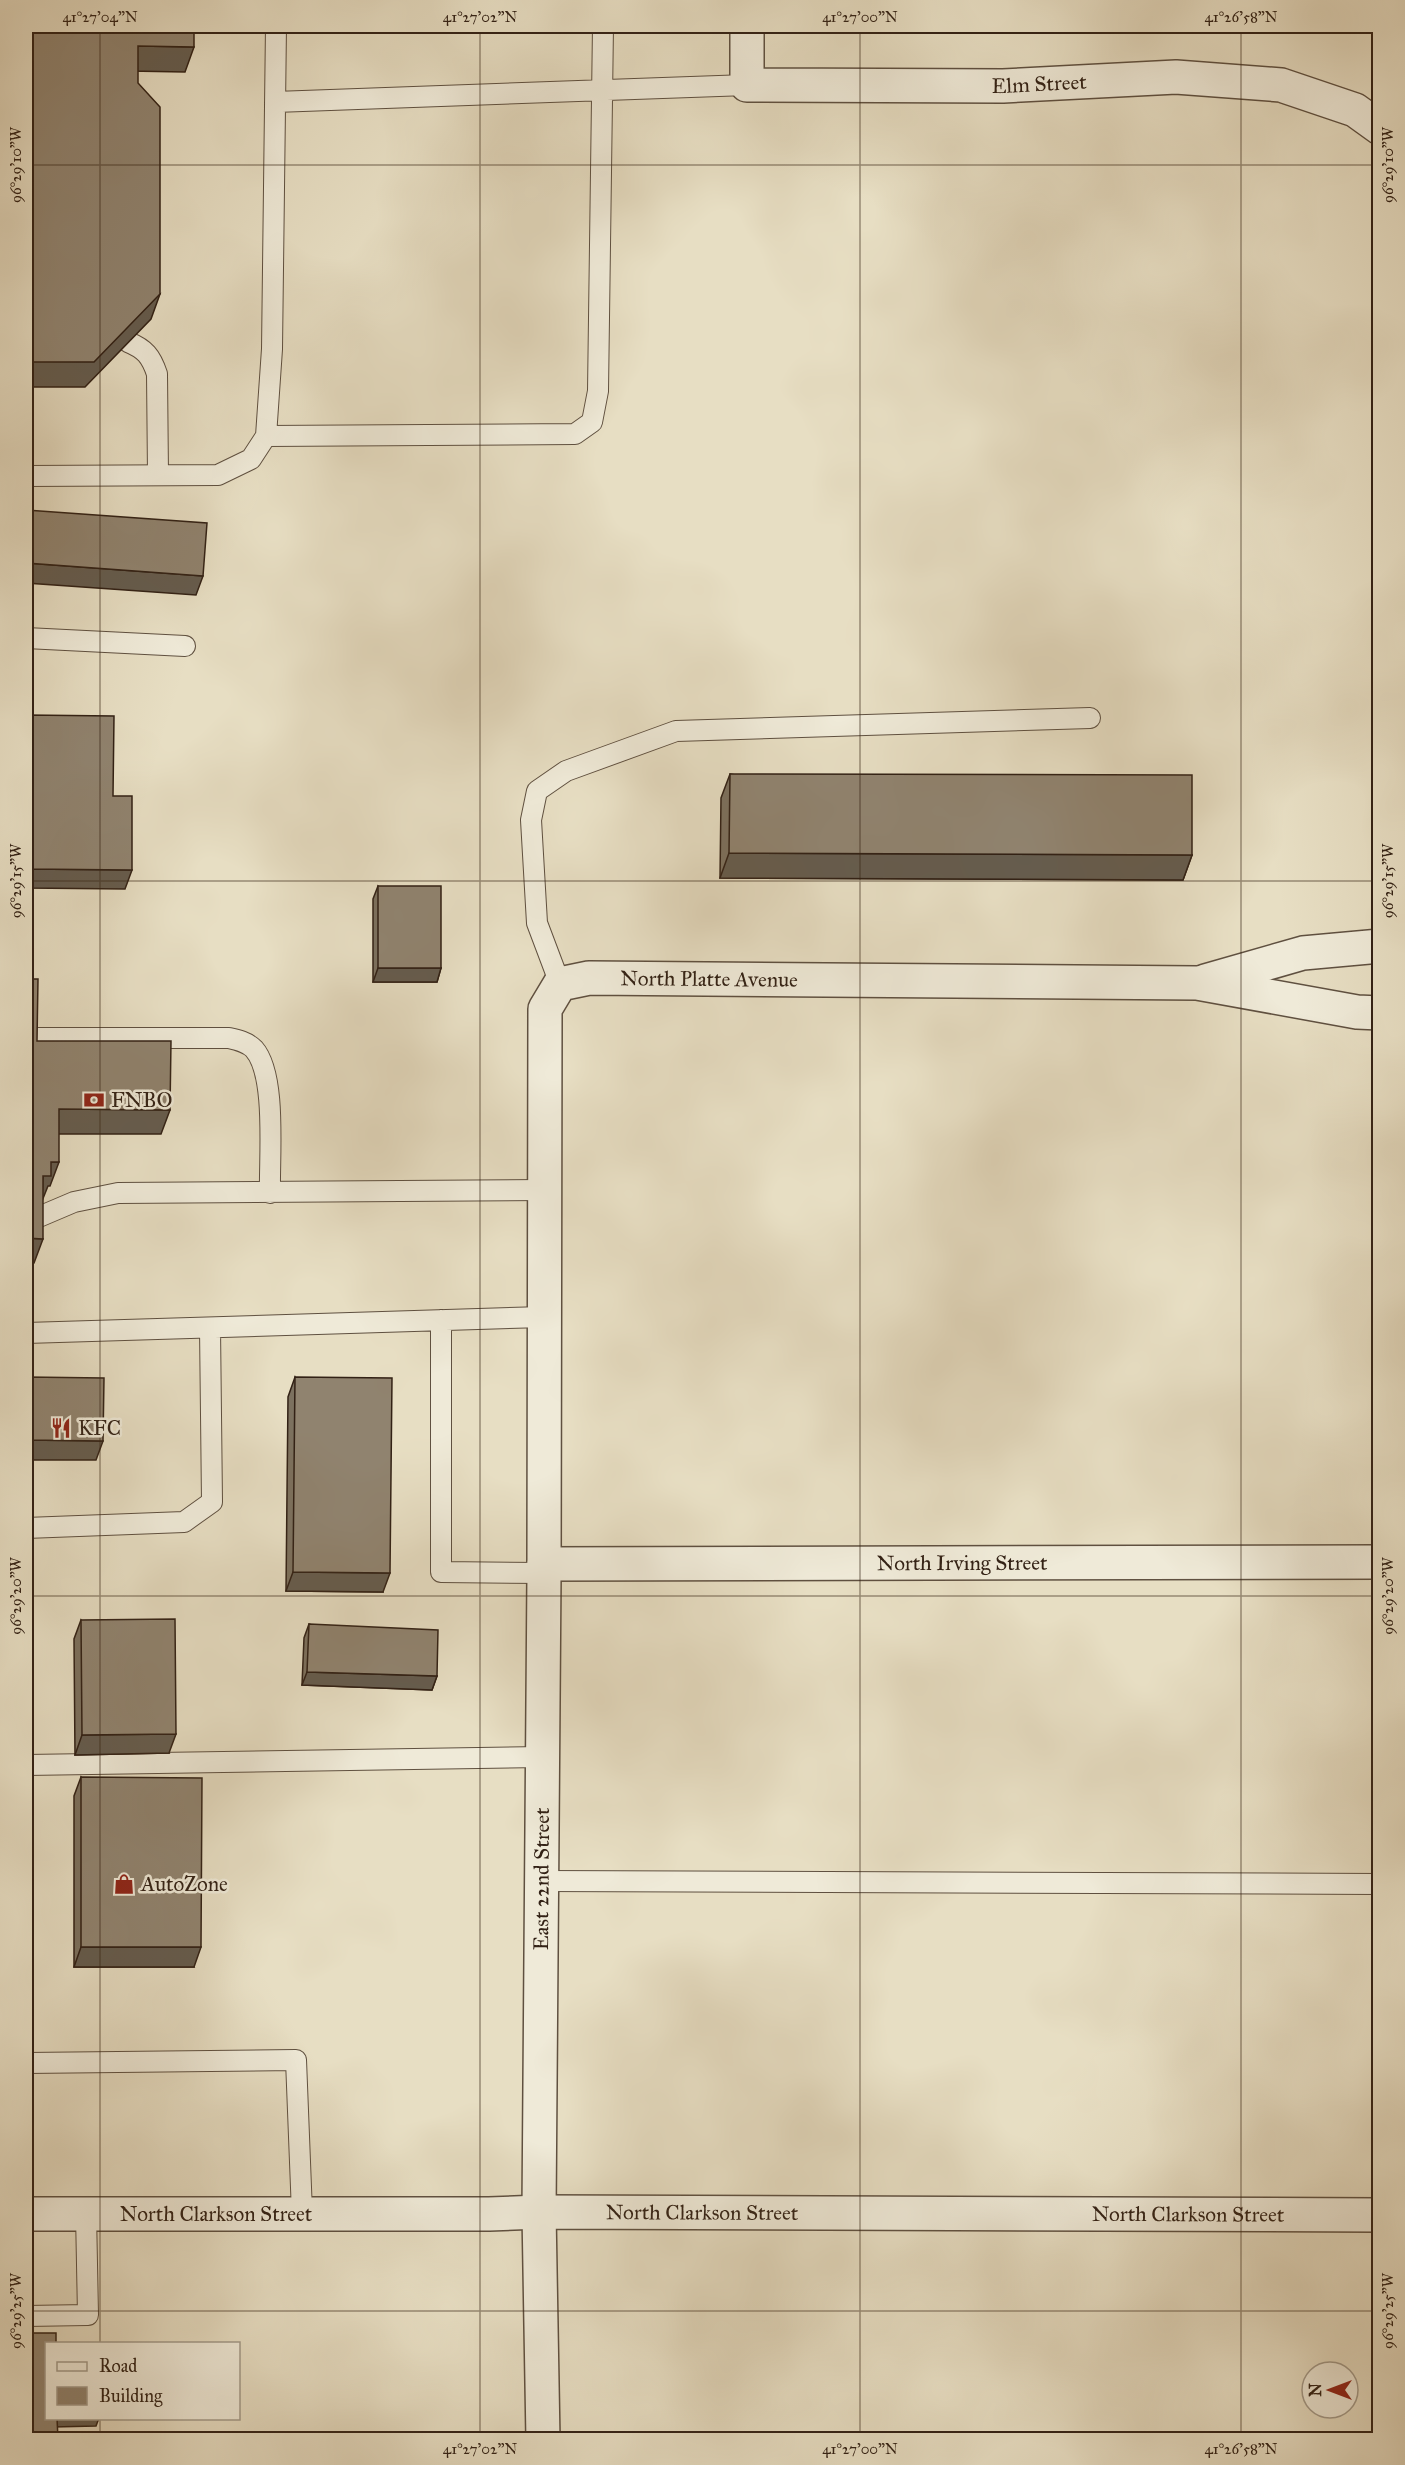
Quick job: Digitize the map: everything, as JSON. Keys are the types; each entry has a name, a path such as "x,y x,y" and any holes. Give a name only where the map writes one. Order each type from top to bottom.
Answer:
{"street":[{"path":"747,26 747,85"},
{"name":"Elm Street","path":"747,85 1003,86 1176,77 1281,85 1354,110 1380,128"},
{"name":"North Platte Avenue","path":"1197,983 1303,953 1380,946"},
{"name":"North Platte Avenue","path":"560,984 589,978 1197,983 1357,1012 1380,1013"},
{"path":"544,1317 545,1009 560,984"},
{"name":"East 22nd Street","path":"543,2439 539,2212 544,1317"},
{"name":"North Irving Street","path":"544,1569 1380,1562"},
{"name":"North Clarkson Street","path":"26,2214 489,2214 539,2212 1380,2215"}],"lane":[{"path":"26,476 218,475 251,459 266,436 272,349 276,26"},
{"path":"266,436 575,434 592,422 598,391 603,26"},
{"path":"275,102 747,85"},
{"path":"128,342 142,348 152,358 157,374 158,475"},
{"path":"26,638 185,646"},
{"path":"560,984 537,923 531,820 537,791 566,771 676,731 1090,718"},
{"path":"28,1038 228,1038 244,1041 254,1050 267,1075 270,1193"},
{"path":"34,1220 75,1202 118,1193 544,1190"},
{"path":"26,1333 544,1317"},
{"path":"441,1320 441,1572 544,1569"},
{"path":"26,1528 184,1522 212,1502 210,1328"},
{"path":"26,1766 542,1757"},
{"path":"541,1881 1380,1884"},
{"path":"26,2063 296,2060 302,2213"},
{"path":"26,2316 88,2315 86,2213"}],"building":[{"path":"26,26 194,26 194,47 138,46 138,83 160,107 160,294 94,362 26,362"},
{"path":"26,510 207,523 203,576 26,563"},
{"path":"26,715 114,716 113,796 132,796 132,870 26,869"},
{"path":"730,774 1192,775 1192,855 729,853"},
{"path":"378,886 441,886 441,968 378,968"},
{"name":"FNBO","path":"26,979 38,979 37,1041 171,1041 170,1110 59,1109 59,1162 51,1162 51,1176 43,1176 43,1239 26,1238"},
{"name":"KFC","path":"26,1377 104,1378 103,1441 26,1440"},
{"path":"295,1377 392,1378 390,1573 293,1572"},
{"path":"175,1619 176,1734 82,1735 81,1620"},
{"path":"309,1624 438,1630 437,1676 307,1672"},
{"path":"81,1777 202,1778 201,1947 81,1947"},
{"path":"26,2333 56,2333 56,2342 45,2342 45,2420 57,2420 58,2439 26,2439"}],"place":[{"name":"FNBO","path":"94,1100"},
{"name":"KFC","path":"61,1428"},
{"name":"AutoZone","path":"124,1884"}]}
